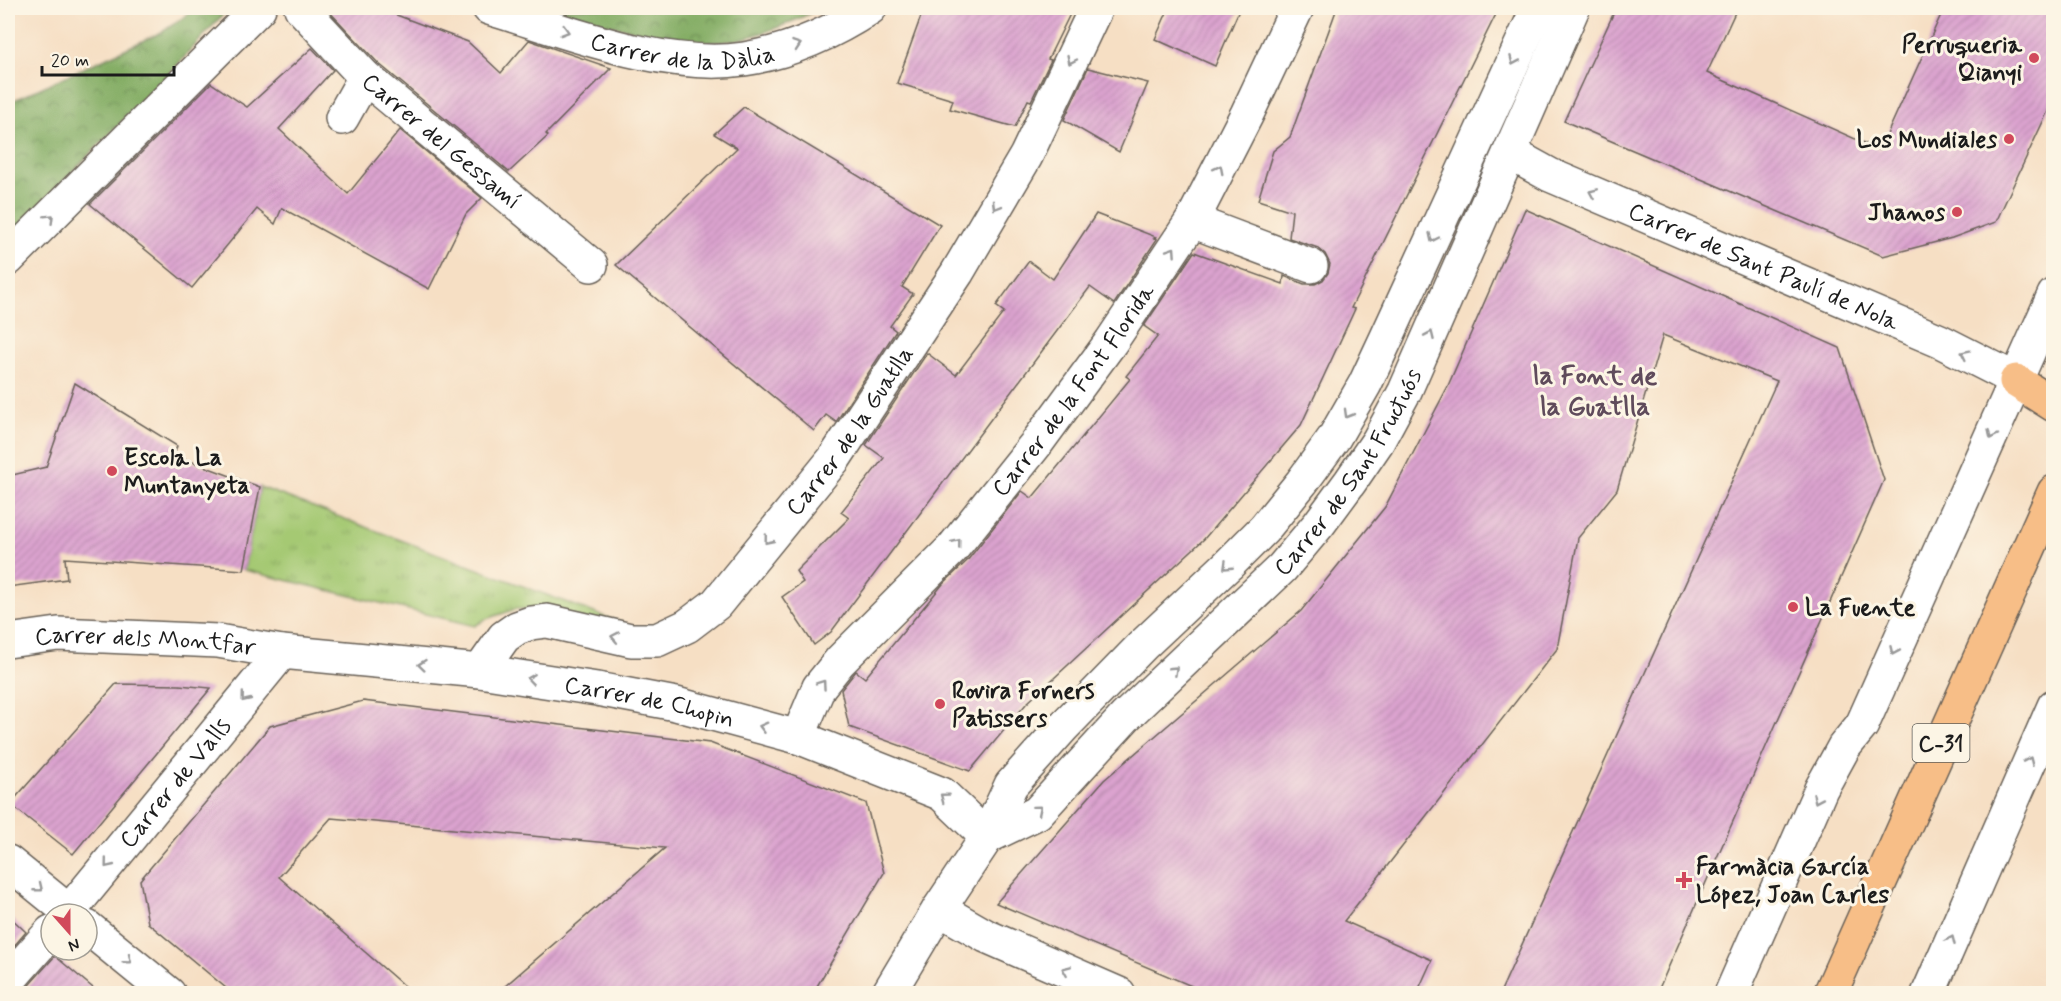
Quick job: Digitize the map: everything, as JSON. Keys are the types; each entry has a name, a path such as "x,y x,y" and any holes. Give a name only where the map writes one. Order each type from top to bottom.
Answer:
{"main road":[{"path":"2016,381 2054,405"},
{"name":"C-31","path":"1830,993 2054,492"}],"street":[{"path":"8,259 259,8"},
{"name":"Carrer del Gessamí","path":"301,8 365,76 591,265"},
{"name":"Carrer de la Dàlia","path":"489,8 640,53 710,60 742,60 803,44 870,8"},
{"name":"Carrer de la Guatlla","path":"480,671 504,637 517,628 531,623 547,621 630,640 657,640 687,626 716,604 834,459 957,273 1026,156 1096,8"},
{"name":"Carrer de la Font Florida","path":"798,736 819,687 840,662 959,540 1036,444 1104,351 1192,221 1247,114 1297,8"},
{"name":"Carrer de Sant Fructuós","path":"888,993 939,909 987,837 1011,785 1063,727 1143,645 1264,529 1334,438 1365,384 1388,337 1538,8"},
{"name":"Carrer de Sant Fructuós","path":"987,837 1036,813 1126,716 1282,568 1319,524 1377,441 1405,391 1574,8"},
{"path":"342,118 365,76"},
{"name":"Carrer de Sant Paulí de Nola","path":"1510,153 1550,175 1940,341 2016,381"},
{"path":"1192,221 1311,266"},
{"path":"1731,993 1821,789 1844,747 1862,725 2054,295"},
{"name":"Carrer dels Montfar","path":"8,641 58,634 218,641 282,652"},
{"name":"Carrer de Chopin","path":"282,652 480,671 597,688 676,704 798,736 942,794 987,837"},
{"name":"Carrer de Valls","path":"83,902 282,652"},
{"path":"1928,993 2054,706"},
{"path":"8,862 50,902"},
{"path":"939,909 986,936 1119,993"},
{"path":"99,942 169,993"},
{"name":"Carrer de Valls","path":"8,981 39,950"}],"green space":[{"path":"197,8 229,8 168,75 8,237 8,103 162,32"},
{"path":"544,8 822,8 760,34 717,42 632,30"},
{"path":"260,487 645,632 537,609 516,609 486,619 475,626 244,570"}],"building":[{"path":"326,8 378,8 468,42 501,73 529,40 611,68 546,134 548,136 509,172 378,63"},
{"path":"924,8 1073,8 1048,59 1051,60 1015,127 950,109 953,100 897,83"},
{"path":"1169,8 1240,8 1215,66 1155,39"},
{"path":"1337,8 1499,8 1351,308 1355,309 1301,425 1204,539 1026,704 970,771 849,727 841,690 856,671 865,678 943,584 967,561 1022,491 1032,498 1130,379 1126,376 1158,336 1144,326 1194,252 1283,284 1284,276 1304,284 1315,284 1323,280 1328,273 1330,264 1325,254 1318,248 1289,238 1292,211 1258,200 1273,151 1290,137"},
{"path":"1616,8 1737,8 1707,73 1880,150 1944,8 2054,8 2054,98 1996,222 1952,238 1883,256 1564,121"},
{"path":"312,48 333,70 279,129 348,194 400,130 482,198 466,214 429,289 282,208 275,224 257,209 192,288 90,204 211,83 247,107"},
{"path":"1088,68 1148,83 1119,152 1064,120"},
{"path":"744,107 940,225 902,287 913,294 890,326 896,331 836,422 826,415 814,431 616,265 737,148 714,134"},
{"path":"1525,209 1840,348 1884,480 1657,993 1500,993 1777,381 1663,335 1617,490 1578,538 1557,649 1344,921 1432,960 1417,993 1208,993 996,903 1104,780 1301,611 1385,507 1447,388"},
{"path":"1096,214 1157,239 1114,304 1090,287 831,632 814,645 782,597 803,582 796,571 849,518 841,512 884,458 866,445 927,353 956,375 1004,312 996,306 1029,261 1053,279"},
{"name":"Escola La Muntanyeta","path":"75,383 177,446 174,455 260,487 244,570 65,558 67,579 8,587 8,476 46,467"},
{"path":"116,684 211,688 73,854 10,804"},
{"path":"363,701 710,743 866,803 884,873 813,993 497,993 665,848 331,818 279,877 412,993 232,993 148,923 140,880 270,726"},
{"path":"8,915 26,932 8,953"},
{"path":"50,962 62,962 99,993 22,993"}],"place":[{"name":"Perruqueria Qianyi","path":"2034,58"},
{"name":"Los Mundiales","path":"2009,139"},
{"name":"Jhanos","path":"1957,212"},
{"name":"Escola La Muntanyeta","path":"112,471"},
{"name":"La Fuente","path":"1793,607"},
{"name":"Rovira Forners Patissers","path":"940,704"},
{"name":"Farmàcia García López, Joan Carles","path":"1684,880"}],"district":[{"name":"la Font de la Guatlla","path":"1595,390"}]}
